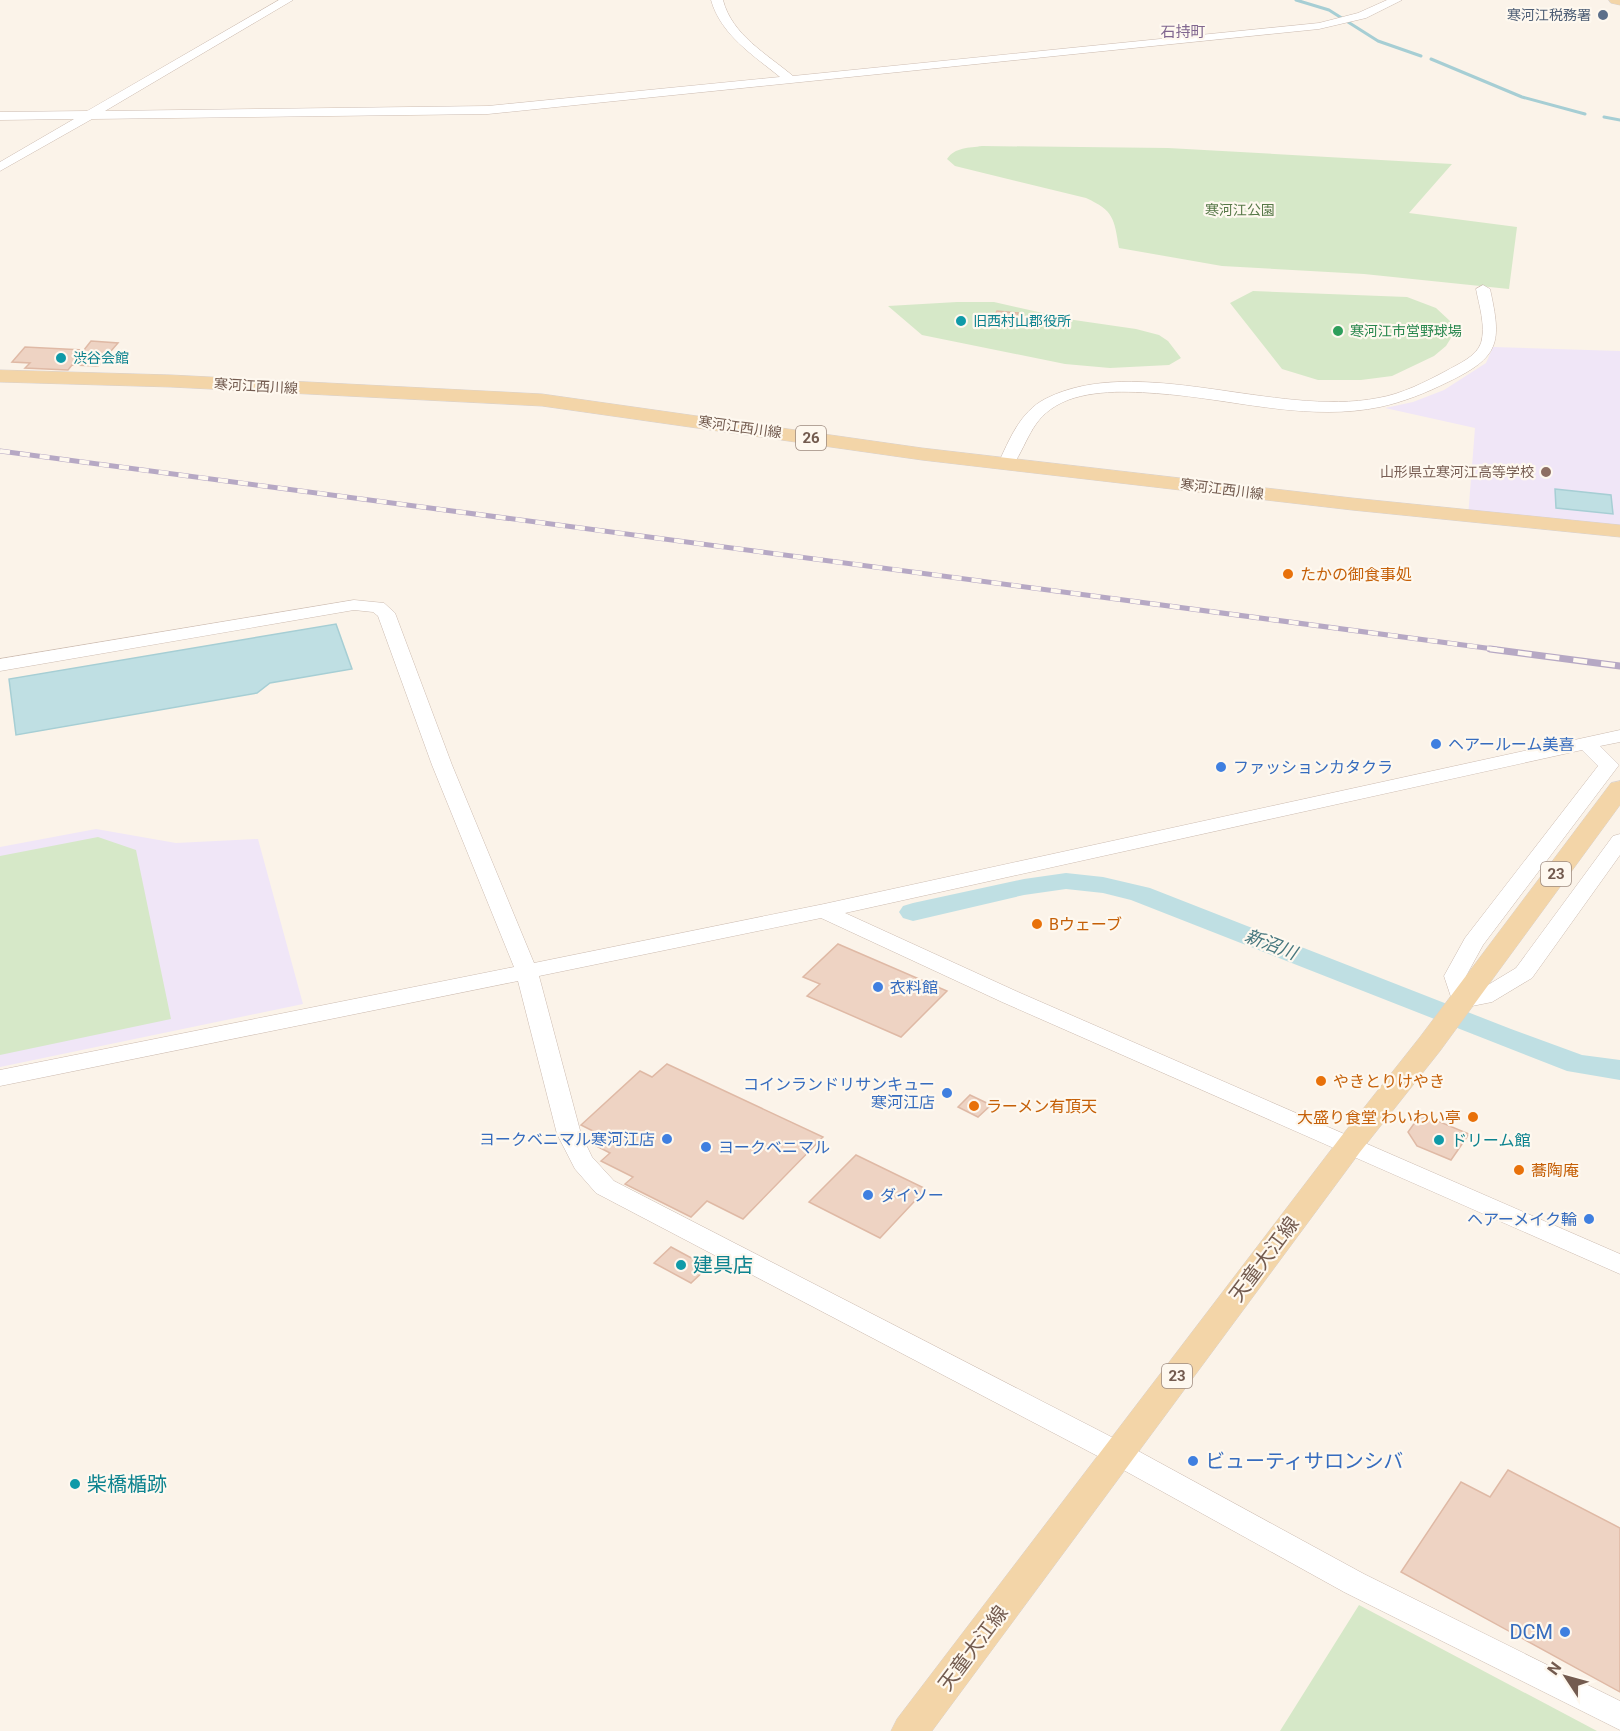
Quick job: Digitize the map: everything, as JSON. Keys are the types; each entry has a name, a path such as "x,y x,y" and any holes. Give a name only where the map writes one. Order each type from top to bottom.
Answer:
{"main road":[{"path":"1616,0 1620,1"},
{"name":"寒河江西川線","path":"0,376 171,381 542,400 1006,464 1352,504 1620,531"},
{"name":"天童大江線","path":"910,1731 1620,788"}],"street":[{"path":"0,167 286,0"},
{"path":"717,0 718,7 729,26 789,78"},
{"path":"0,116 488,110 549,105 789,78 1177,41 1346,21 1396,0"},
{"path":"1006,464 1029,420 1039,409 1052,402 1101,389 1146,388 1330,406 1378,403 1398,397 1465,367 1480,355 1488,343 1483,289"},
{"path":"0,665 354,605 378,607 386,613 442,765 527,972 569,1134 578,1156 592,1177 605,1187 692,1234 1119,1454 1354,1583 1620,1716"},
{"path":"0,1078 313,1012 527,972 823,911 1620,736"},
{"path":"1586,743 1609,765 1473,943 1455,976 1454,1011 1484,997 1524,973 1620,840"},
{"path":"823,911 1010,997 1620,1265"}],"shaded area":[{"name":"山形県立寒河江高等学校","path":"1493,347 1620,351 1620,531 1468,517 1475,428 1385,408 1413,402 1444,390 1486,363"},
{"path":"96,829 176,843 258,839 303,1004 0,1067 0,847"}],"green space":[{"name":"寒河江公園","path":"982,146 1168,148 1452,164 1409,213 1517,227 1509,289 1364,274 1222,266 1119,248 1116,229 1111,217 1102,207 1086,198 955,166 947,159 958,150"},
{"path":"1253,291 1407,297 1436,308 1450,321 1454,333 1446,346 1434,356 1392,376 1361,380 1318,380 1282,369 1230,303"},
{"path":"994,302 1074,320 1136,329 1159,335 1168,341 1181,358 1169,365 1110,368 1065,364 922,335 888,306"},
{"path":"98,837 136,850 171,1019 0,1055 0,856"},
{"path":"1359,1605 1597,1731 1280,1731"}],"water":[{"path":"1555,489 1611,495 1613,514 1556,508"},
{"path":"336,624 352,669 270,683 257,693 16,735 9,679"}],"building":[{"path":"997,311 1018,313 1013,325 992,322"},
{"name":"渋谷会館","path":"91,341 118,343 98,366 72,365 68,370 25,368 30,363 12,362 25,347 84,350"},
{"name":"衣料館","path":"838,944 947,991 901,1037 807,996 820,984 803,977"},
{"name":"ヨークベニマル","path":"667,1064 823,1137 743,1219 707,1201 691,1217 625,1184 633,1177 601,1161 610,1153 587,1141 595,1132 581,1125 640,1071 652,1077"},
{"name":"ラーメン有頂天","path":"970,1095 991,1105 978,1117 958,1107"},
{"name":"ドリーム館","path":"1421,1114 1469,1134 1451,1160 1417,1146 1408,1132"},
{"name":"ダイソー","path":"856,1155 926,1189 880,1238 809,1202"},
{"name":"建具店","path":"671,1247 708,1267 691,1283 654,1263"},
{"name":"DCM","path":"1508,1470 1620,1528 1620,1692 1401,1572 1461,1482 1490,1497"}],"waterway":[{"path":"1296,0 1329,10 1378,41 1421,56"},
{"path":"1431,59 1522,97 1585,114"},
{"path":"1604,117 1620,120"},
{"name":"新沼川","path":"913,912 1024,887 1066,881 1103,885 1140,894 1578,1064 1620,1070"}],"railway":[{"path":"0,451 1501,650"},
{"path":"1490,649 1620,666"}],"place":[{"name":"寒河江税務署","path":"1603,15"},
{"name":"旧西村山郡役所","path":"961,321"},
{"name":"寒河江市営野球場","path":"1338,331"},
{"name":"渋谷会館","path":"61,358"},
{"name":"山形県立寒河江高等学校","path":"1546,472"},
{"name":"たかの御食事処","path":"1288,574"},
{"name":"ヘアールーム美喜","path":"1436,744"},
{"name":"ファッションカタクラ","path":"1221,767"},
{"name":"Bウェーブ","path":"1037,924"},
{"name":"衣料館","path":"878,987"},
{"name":"やきとりけやき","path":"1321,1081"},
{"name":"コインランドリサンキュー 寒河江店","path":"947,1093"},
{"name":"ラーメン有頂天","path":"974,1106"},
{"name":"大盛り食堂 わいわい亭","path":"1473,1117"},
{"name":"ヨークベニマル寒河江店","path":"667,1139"},
{"name":"ドリーム館","path":"1439,1140"},
{"name":"ヨークベニマル","path":"706,1147"},
{"name":"蕎陶庵","path":"1519,1170"},
{"name":"ダイソー","path":"868,1195"},
{"name":"ヘアーメイク輪","path":"1589,1219"},
{"name":"建具店","path":"681,1265"},
{"name":"ビューティサロンシバ","path":"1193,1461"},
{"name":"柴橋楯跡","path":"75,1484"},
{"name":"DCM","path":"1565,1632"}],"district":[{"name":"石持町","path":"1183,32"}]}
